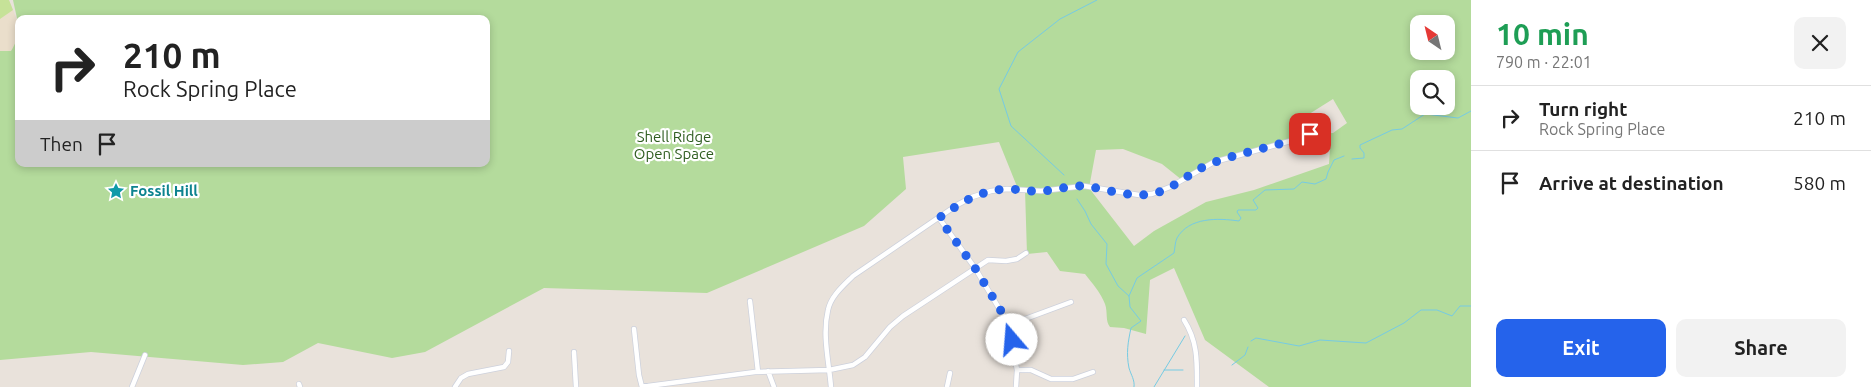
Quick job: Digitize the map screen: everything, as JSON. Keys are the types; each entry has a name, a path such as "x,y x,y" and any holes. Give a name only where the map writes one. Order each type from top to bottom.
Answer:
{"street":[{"path":"831,387 826,346 828,310 840,288 853,276 957,205 972,197 991,191 1008,189 1041,192 1084,186 1139,195 1152,194 1170,187 1214,162 1310,134"},
{"path":"939,218 975,268 1009,324 1017,370 1016,387"},
{"path":"634,329 639,375 646,387 768,371 829,370 853,365 859,361 903,316 988,260 1006,261 1017,259 1026,253"},
{"path":"750,301 758,372"},
{"path":"1009,324 1071,302"},
{"path":"1184,320 1190,330 1197,355 1196,387"},
{"path":"455,387 461,378 468,374 504,367 508,362 509,351"},
{"path":"574,352 576,387"},
{"path":"132,387 145,355"},
{"path":"1017,370 1031,370 1051,379 1073,379 1093,372"},
{"path":"768,371 774,387"},
{"path":"947,387 950,373"}],"shaded area":[{"path":"0,0 9,0 15,15 15,45 11,51 0,51"}],"green space":[{"path":"0,0 9,0 13,10 0,19"},
{"name":"Shell Ridge Open Space","path":"13,0 1471,0 1471,387 1269,387 1205,340 1174,268 1150,280 1146,334 1124,328 1110,327 1103,300 1085,274 1060,271 1047,252 1027,254 1025,190 1018,189 999,142 903,157 906,189 864,226 707,293 544,288 425,352 392,358 318,343 283,362 243,365 91,352 0,360 0,51 11,51 15,44 15,167 490,167 490,15 16,15","holes":["1333,99 1347,123 1333,133 1310,134 1306,116","1310,134 1330,148 1329,164 1254,190 1206,202 1154,231 1134,246 1089,188 1096,150 1123,149 1162,164 1182,180 1214,162"]}],"waterway":[{"path":"1064,175 1011,126 999,89 1018,52 1060,19 1097,0"},
{"path":"1352,159 1364,158 1360,145 1392,130 1402,129 1425,114 1458,118 1471,111"},
{"path":"1129,296 1137,278 1174,253 1177,238 1189,226 1205,220 1239,221 1241,218 1237,212 1238,210 1256,210 1258,208 1253,200 1265,190 1294,189 1302,182 1315,184 1326,179 1334,160 1344,156"},
{"path":"1077,199 1091,224 1107,244 1106,264 1118,286 1129,296 1130,307 1141,321 1131,328 1128,348 1128,363 1134,387"},
{"path":"1251,341 1256,338 1299,346 1320,340 1366,343 1404,323 1421,310 1437,310 1452,316 1460,306 1471,306"},
{"path":"1154,387 1185,336"},
{"path":"1232,365 1245,355 1248,347"},
{"path":"1164,370 1183,370"}],"place":[{"name":"Fossil Hill","path":"116,191"}],"route":[{"path":"1012,340 1009,324 975,268 939,218 957,205 972,197 991,191 1008,189 1041,192 1084,186 1139,195 1152,194 1170,187 1202,167 1214,162 1310,134"}]}
